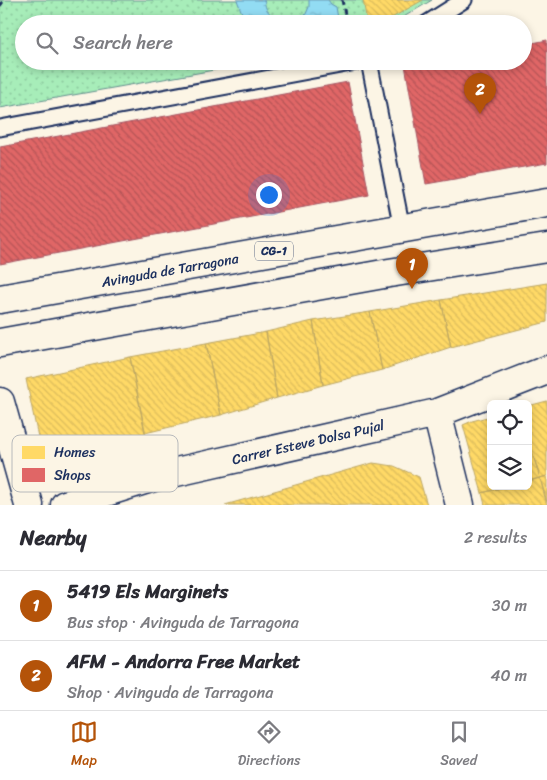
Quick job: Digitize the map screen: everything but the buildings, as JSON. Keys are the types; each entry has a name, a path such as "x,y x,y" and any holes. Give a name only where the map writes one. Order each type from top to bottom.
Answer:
{"main road":[{"name":"Avinguda de Tarragona","path":"0,299 547,203"},
{"path":"0,342 380,275 547,248"},
{"name":"Carrer Esteve Dolsa Pujal","path":"178,472 437,413 547,370"},
{"path":"0,402 12,445"},
{"path":"437,413 460,505"},
{"path":"25,492 29,505"},
{"name":"Carrer Esteve Dolsa Pujal","path":"65,505 106,492"}],"lane":[{"path":"440,15 464,0"},
{"path":"0,128 313,70"},
{"path":"370,70 402,229"}],"path":[{"path":"0,6 4,0"},
{"path":"342,0 345,15"}],"green space":[{"path":"0,0 432,0 407,15 15,15 15,70 214,70 0,108"}],"water":[{"path":"237,0 264,0 266,8 272,15 243,15"},
{"path":"309,0 328,0 336,7 337,15 305,15 309,7"}],"place":[{"name":"AFM - Andorra Free Market","path":"480,114"},
{"name":"5419 Els Marginets","path":"412,289"}]}
